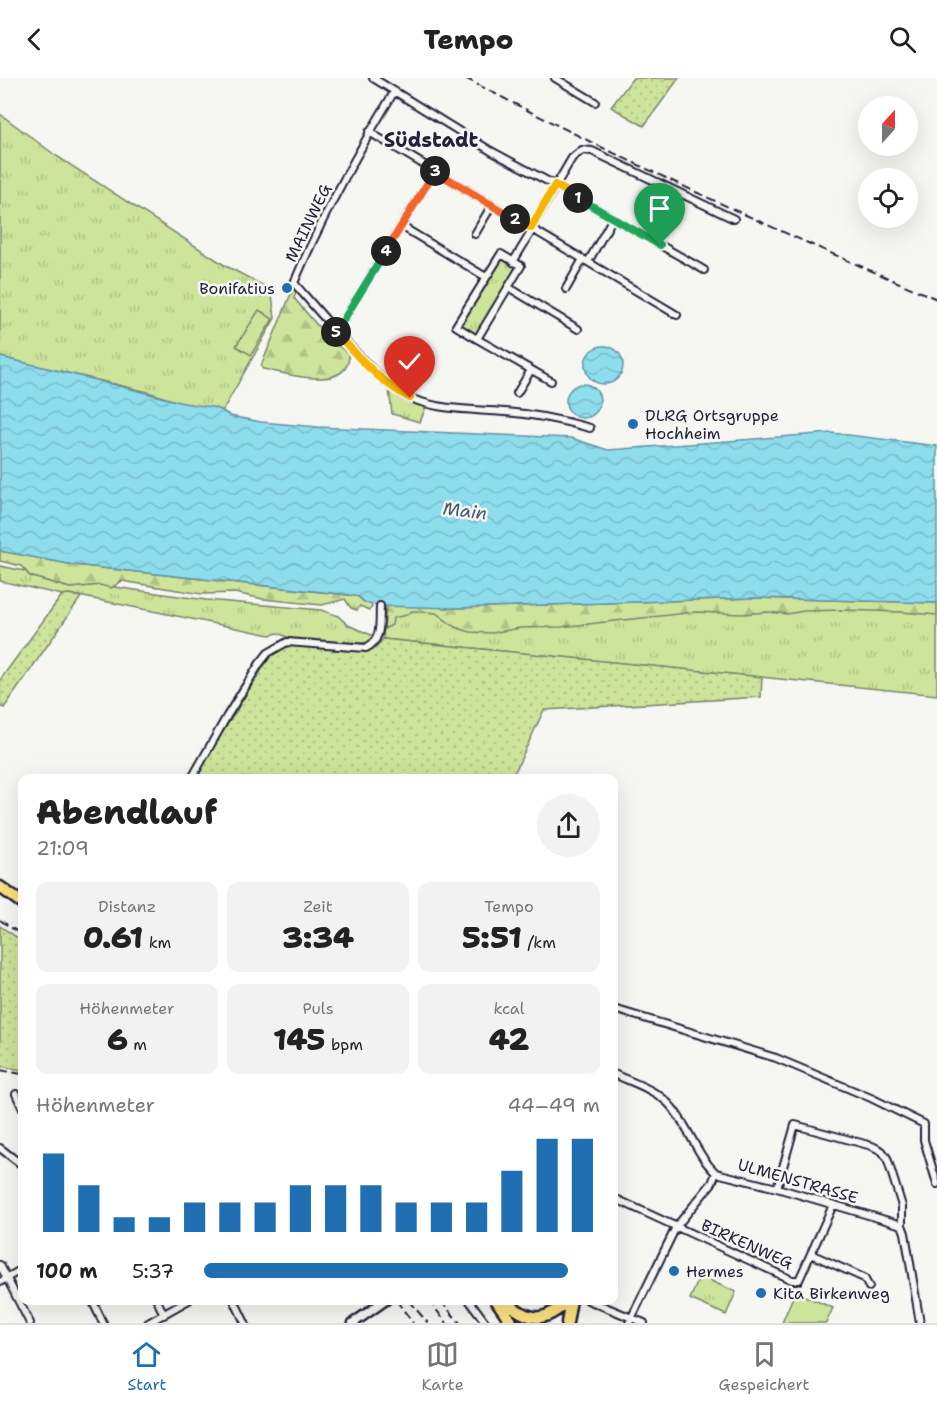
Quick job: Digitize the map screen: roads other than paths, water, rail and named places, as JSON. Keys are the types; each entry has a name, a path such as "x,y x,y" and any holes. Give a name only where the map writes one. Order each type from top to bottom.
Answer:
{"highway":[{"path":"0,885 18,896"},
{"path":"0,885 18,900"},
{"path":"499,1305 512,1323"},
{"path":"508,1305 520,1323"},
{"path":"510,1305 523,1318 538,1323 552,1319 565,1305"},
{"path":"567,1323 569,1305"}],"street":[{"path":"373,78 491,152 555,185 704,270"},
{"path":"555,78 595,102"},
{"name":"MAINWEG","path":"394,92 369,132 310,246 294,283 356,353 392,388 410,398 433,406 455,410 500,411 537,416 590,428"},
{"path":"369,132 677,315"},
{"path":"513,262 555,185 572,158 582,150 587,150 734,219"},
{"path":"336,332 435,171"},
{"path":"475,234 492,205"},
{"path":"566,289 613,218"},
{"path":"401,226 486,277"},
{"path":"477,339 521,266 501,254 456,327 531,370 551,381"},
{"path":"508,287 578,329"},
{"path":"518,393 531,370"},
{"path":"194,774 227,716 268,653 287,642 366,648 372,645 378,637 380,606"},
{"path":"618,1010 776,1058 871,1098 924,1124 924,1140 937,1184"},
{"path":"618,1076 666,1101 674,1109 707,1165 716,1173"},
{"path":"16,1094 18,1098"},
{"path":"777,1188 795,1125 872,1146 882,1151 887,1158 902,1206 902,1225 920,1323"},
{"path":"0,1148 18,1162"},
{"name":"ULMENSTRASSE","path":"630,1320 676,1227 712,1183 716,1173 777,1188 902,1225"},
{"path":"618,1200 676,1227"},
{"name":"BIRKENWEG","path":"676,1227 792,1280 799,1280 833,1205"},
{"path":"811,1254 864,1278 869,1287"},
{"path":"0,1265 18,1300"},
{"path":"0,1282 18,1271"},
{"path":"21,1305 30,1323"},
{"path":"94,1305 103,1323"},
{"path":"159,1305 164,1315"},
{"path":"148,1323 181,1305"},
{"path":"236,1305 245,1323"},
{"path":"353,1323 379,1305"},
{"path":"473,1305 486,1323"},
{"path":"598,1305 630,1320 644,1323"}],"water":[{"path":"604,346 618,351 623,365 618,379 604,384 590,379 585,365 590,351"},
{"name":"Main","path":"0,357 179,402 212,407 230,416 261,422 318,427 571,438 608,450 832,433 937,446 937,603 754,598 455,608 380,606 350,595 74,565 0,551"},
{"path":"583,384 595,389 600,401 595,413 583,418 571,413 566,401 571,389"}],"railway":[{"path":"465,78 699,193 937,299"},
{"path":"0,920 18,932"},
{"path":"0,1070 18,1073"},
{"path":"400,1305 413,1323"},
{"path":"412,1305 428,1323"},
{"path":"432,1305 447,1323"},
{"path":"444,1305 460,1323"}],"place":[{"name":"Bonifatius","path":"287,288"},
{"name":"DLRG Ortsgruppe Hochheim","path":"633,424"},
{"name":"Hermes","path":"674,1271"},
{"name":"Kita Birkenweg","path":"761,1293"}],"district":[{"name":"Südstadt","path":"431,140"}]}
